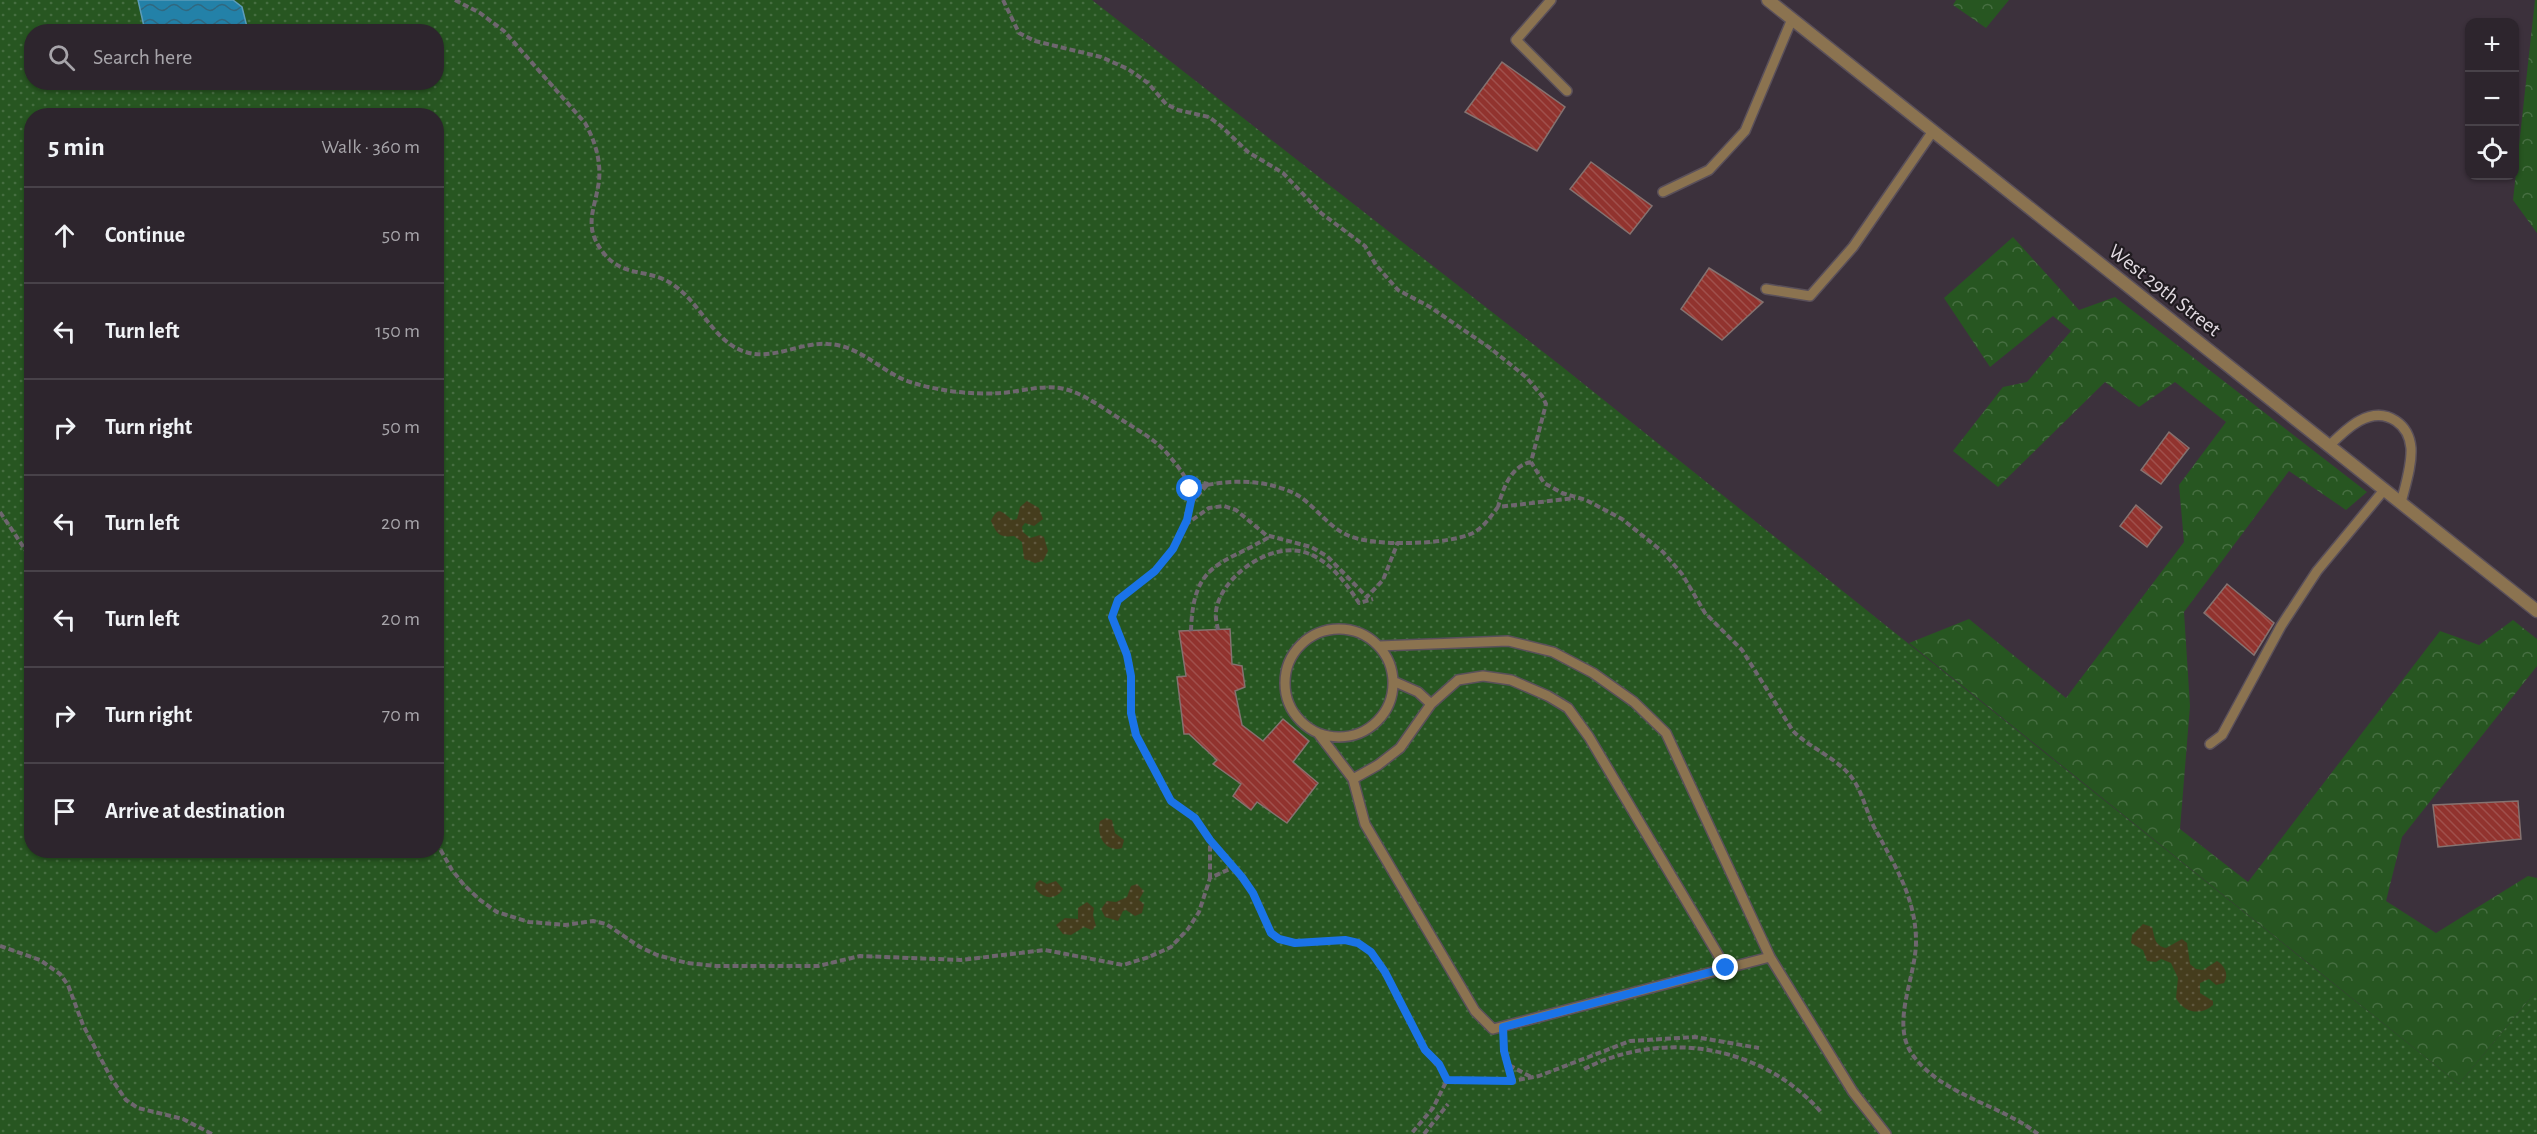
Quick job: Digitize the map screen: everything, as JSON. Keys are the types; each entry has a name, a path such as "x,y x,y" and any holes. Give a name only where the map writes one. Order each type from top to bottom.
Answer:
{"street":[{"name":"West 29th Street","path":"1768,0 2537,611"}],"lane":[{"path":"1551,0 1516,40 1567,92"},
{"path":"1663,192 1708,170 1745,131 1792,19"},
{"path":"1766,289 1810,296 1853,247 1933,131"},
{"path":"2329,446 2360,419 2377,415 2390,416 2409,436 2411,450 2401,503"},
{"path":"2210,744 2222,735 2281,626 2317,571 2384,490"},
{"path":"1318,733 1336,737 1354,735 1370,727 1383,715 1391,699 1393,681 1391,668 1379,646 1365,636 1348,630 1340,630 1314,635 1300,645 1290,660 1285,676 1286,694 1292,710 1303,723 1318,733 1353,779 1365,824 1475,1011 1493,1029 1770,957"},
{"path":"1379,646 1508,641 1552,652 1593,673 1634,702 1666,733 1770,957 1853,1092 1886,1134"},
{"path":"1353,779 1378,765 1400,748 1431,704 1458,680 1483,676 1511,680 1548,696 1568,708 1589,737 1726,968"},
{"path":"1393,681 1418,692 1431,704"}],"path":[{"path":"455,0 480,13 504,32 585,123 593,138 599,158 599,181 590,226 595,241 605,256 634,273 667,280 685,294 731,345 750,353 769,355 812,344 830,344 863,354 889,373 909,382 959,391 1002,393 1032,387 1073,391 1152,439 1168,454 1190,489 1190,503 1185,525 1173,549 1155,571 1118,600 1112,617 1127,655 1131,676 1131,713 1136,735 1171,801 1195,818 1210,840 1234,867 1253,893 1271,933 1279,939 1295,943 1345,940 1358,943 1371,952 1385,972 1425,1050 1439,1064 1447,1080"},
{"path":"1003,0 1020,33 1035,41 1101,57 1128,69 1148,83 1166,104 1178,110 1209,117 1248,152 1283,173 1321,213 1352,234 1365,246 1376,265 1398,290 1456,324 1526,377 1546,404 1531,462 1544,483 1623,519 1663,552 1682,574 1705,613 1742,650 1793,731 1850,774 1910,897 1916,938 1913,976 1903,1016 1905,1043 1923,1067 1953,1088 2038,1134"},
{"path":"1190,489 1208,484 1244,481 1290,491 1306,501 1332,527 1360,540 1446,541 1475,532 1488,520 1498,507 1501,494 1512,473 1522,464 1531,462"},
{"path":"1185,479 1208,484"},
{"path":"1190,503 1208,484"},
{"path":"1498,507 1577,497"},
{"path":"1185,525 1209,508 1224,506 1236,510 1257,530 1311,547 1327,556 1367,597 1383,580 1398,542"},
{"path":"0,512 24,548"},
{"path":"1191,631 1192,606 1197,588 1211,569 1234,553 1271,536"},
{"path":"1218,630 1216,612 1222,592 1259,556 1292,550 1307,553 1326,564 1346,583 1359,603 1373,599"},
{"path":"444,856 464,885 497,912 529,922 565,925 592,921 606,924 640,947 657,955 687,963 716,966 818,966 860,956 961,960 1045,950 1123,965 1149,957 1170,946 1182,935 1199,912 1210,878 1210,840"},
{"path":"1210,878 1234,867"},
{"path":"0,946 40,960 60,974 68,985 83,1024 111,1078 126,1100 138,1108 183,1119 212,1134"},
{"path":"1503,1027 1504,1051 1512,1081"},
{"path":"1447,1080 1512,1081 1531,1077 1630,1041 1695,1037 1759,1048"},
{"path":"1584,1069 1600,1060 1647,1049 1710,1050 1736,1055 1761,1065 1795,1086 1821,1112"},
{"path":"1509,1065 1531,1077"},
{"path":"1411,1134 1433,1108 1447,1080"},
{"path":"1424,1134 1448,1104"}],"green space":[{"path":"0,0 1092,0 1560,365 2459,1084 2537,990 2537,1134 0,1134"},
{"path":"1956,0 2009,0 1986,28 1953,5"},
{"path":"2535,0 2537,0 2537,233 2513,200 2515,180 2519,180 2519,145"},
{"path":"2013,237 2079,310 2115,297 2367,492 2346,510 2289,471 2184,612 2190,706 2180,829 2248,882 2440,631 2479,645 2513,620 2537,639 2537,666 2402,837 2386,901 2436,933 2528,876 2537,878 2537,990 2459,1084 1909,643 1969,619 2066,698 2184,542 2179,485 2226,422 2175,382 2139,407 2105,382 1998,487 1953,451 2003,387 2027,382 2071,331 2053,316 1990,367 1944,298"}],"sand":[{"path":"1027,501 1039,508 1043,519 1034,526 1025,523 1022,527 1023,532 1030,538 1040,535 1044,537 1048,551 1043,561 1035,563 1024,559 1022,542 1014,536 999,534 991,521 999,511 1013,520 1017,519 1020,507"},
{"path":"1106,818 1112,820 1115,833 1124,840 1122,848 1107,846 1101,837 1100,821"},
{"path":"1040,880 1047,884 1056,881 1063,889 1053,897 1045,896 1035,888 1036,883"},
{"path":"1137,884 1144,891 1139,900 1144,904 1142,913 1135,916 1126,910 1123,911 1118,921 1105,917 1101,909 1107,901 1116,902 1127,897 1131,886"},
{"path":"1087,902 1094,908 1096,926 1092,930 1084,927 1071,935 1063,934 1056,925 1065,918 1078,919 1078,908"},
{"path":"2143,924 2152,927 2156,940 2162,947 2166,948 2182,939 2187,943 2190,964 2196,969 2203,970 2217,961 2222,965 2226,973 2224,983 2216,985 2209,979 2200,983 2200,993 2213,1001 2213,1005 2198,1012 2188,1010 2179,1003 2176,998 2178,978 2171,963 2161,959 2156,962 2147,961 2143,950 2131,943 2132,935"}],"water":[{"path":"138,0 233,0 242,7 246,24 143,24"}],"building":[{"path":"1502,62 1565,107 1537,151 1465,112"},
{"path":"1591,162 1652,206 1630,234 1570,189"},
{"path":"1709,268 1763,302 1722,340 1681,309"},
{"path":"2169,432 2189,448 2161,484 2141,470"},
{"path":"2136,505 2162,527 2147,547 2120,526"},
{"path":"2227,584 2274,623 2254,655 2204,613"},
{"path":"1230,629 1232,664 1242,666 1245,687 1235,691 1242,725 1263,741 1283,719 1309,741 1293,762 1318,783 1287,823 1257,802 1251,810 1233,796 1241,784 1213,764 1217,760 1189,734 1184,734 1177,677 1186,676 1179,631"},
{"path":"2518,801 2521,839 2438,847 2433,805"}],"route":[{"path":"1190,489 1191,501 1187,520 1173,549 1155,571 1118,600 1112,617 1127,655 1131,676 1131,713 1136,735 1171,801 1184,808 1195,818 1210,840 1242,877 1253,893 1271,933 1279,939 1295,943 1345,940 1358,943 1371,952 1385,972 1425,1050 1439,1064 1447,1080 1512,1081 1504,1051 1503,1027 1726,968"}]}
